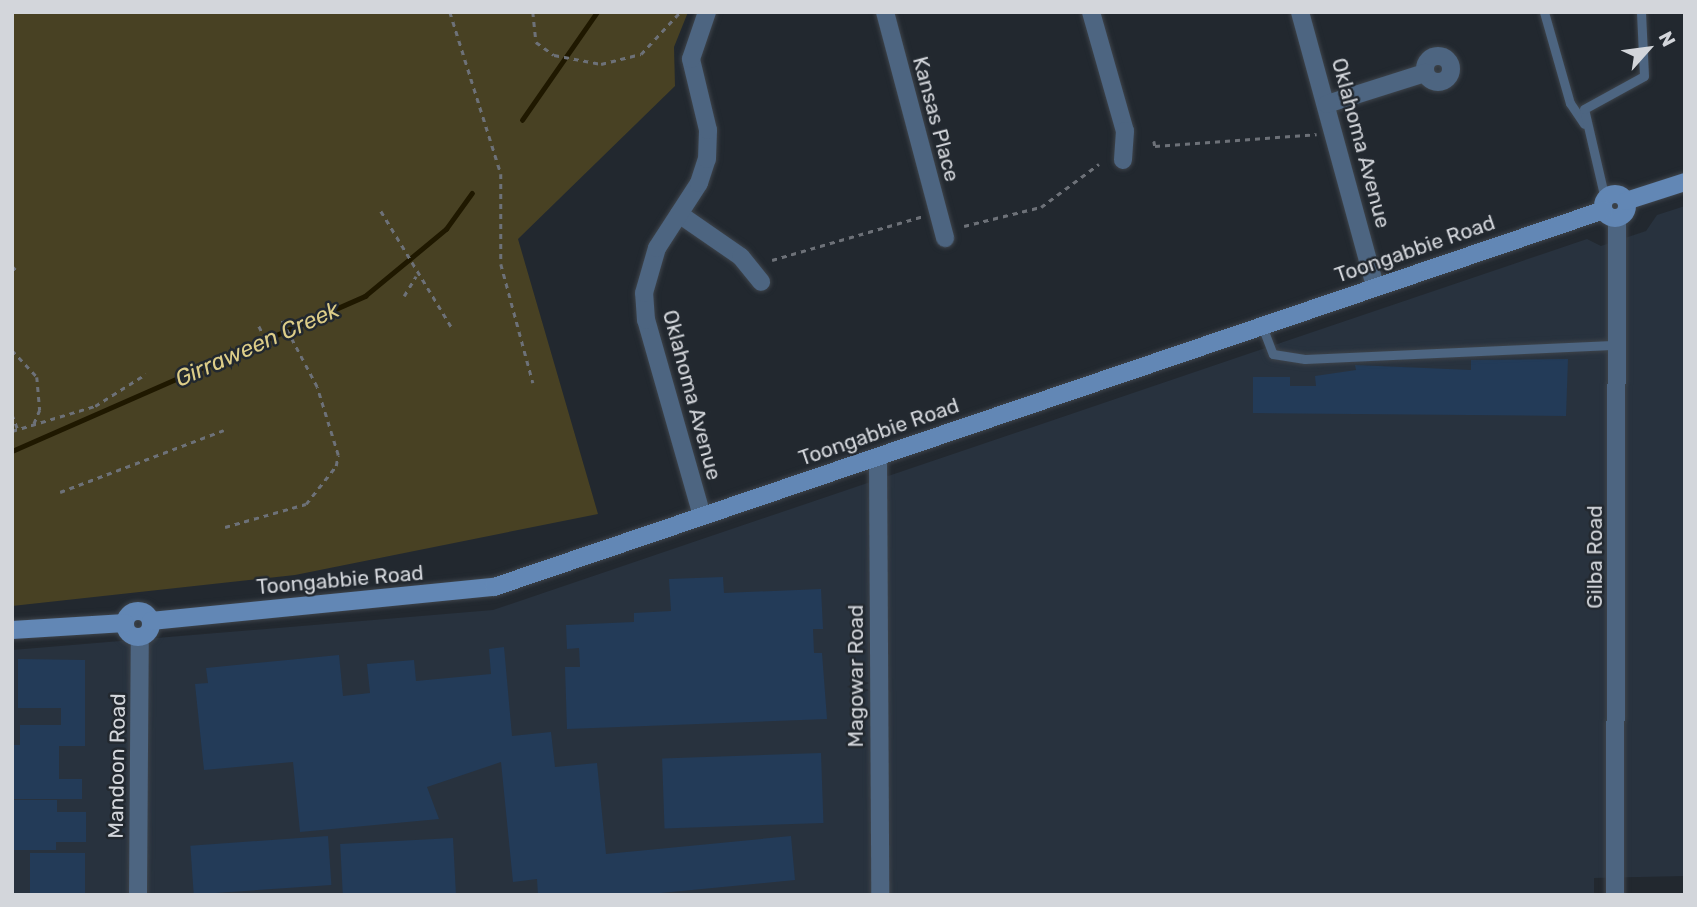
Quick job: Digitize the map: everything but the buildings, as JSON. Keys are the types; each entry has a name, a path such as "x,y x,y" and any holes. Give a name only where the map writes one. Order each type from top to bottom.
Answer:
{"main road":[{"path":"1609,209 1618,194 1626,201 1685,181"},
{"name":"Toongabbie Road","path":"125,622 139,610 151,621 494,587 1609,209"},
{"path":"12,630 125,622 129,633 140,637 151,621"}],"street":[{"name":"Oklahoma Avenue","path":"702,516 646,320 649,267 707,159 708,130 691,59 707,12"},
{"name":"Kansas Place","path":"885,12 944,238"},
{"path":"1091,12 1125,131 1123,159"},
{"name":"Oklahoma Avenue","path":"1300,12 1375,287"},
{"path":"1327,104 1425,73"},
{"name":"Gilba Road","path":"1609,209 1618,345 1615,895"},
{"path":"679,214 741,257 761,282"},
{"name":"Magowar Road","path":"878,457 880,895"},
{"name":"Mandoon Road","path":"138,895 140,637"}],"lane":[{"path":"1544,12 1570,103 1585,126 1609,209"},
{"path":"1585,126 1590,104 1644,76 1641,12"},
{"path":"1262,326 1273,354 1305,359 1618,345"}],"path":[{"path":"450,12 501,174 501,264 533,383"},
{"path":"533,12 536,42 554,55 572,61 620,63 641,54 680,12"},
{"path":"1154,141 1155,146 1317,134"},
{"path":"964,226 1041,207 1099,164"},
{"path":"381,211 416,276 452,328"},
{"path":"772,260 929,215"},
{"path":"12,266 18,272"},
{"path":"404,296 416,276"},
{"path":"225,527 306,504 336,466 338,455 317,387 288,341 281,319"},
{"path":"259,326 272,352"},
{"path":"12,349 37,377 40,410 34,424"},
{"path":"12,431 95,406 146,374"},
{"path":"12,414 18,430"},
{"path":"60,492 224,430"}],"shaded area":[{"path":"12,12 688,12 674,47 675,86 518,239 598,514 295,575 12,606"},
{"path":"1685,206 1685,876 1594,878 1594,895 12,895 12,650 493,610 1587,239 1601,246 1646,231 1657,215"}],"waterway":[{"name":"Girraween Creek","path":"522,120 597,12"},
{"name":"Girraween Creek","path":"12,451 365,296 446,229 472,193"}]}
